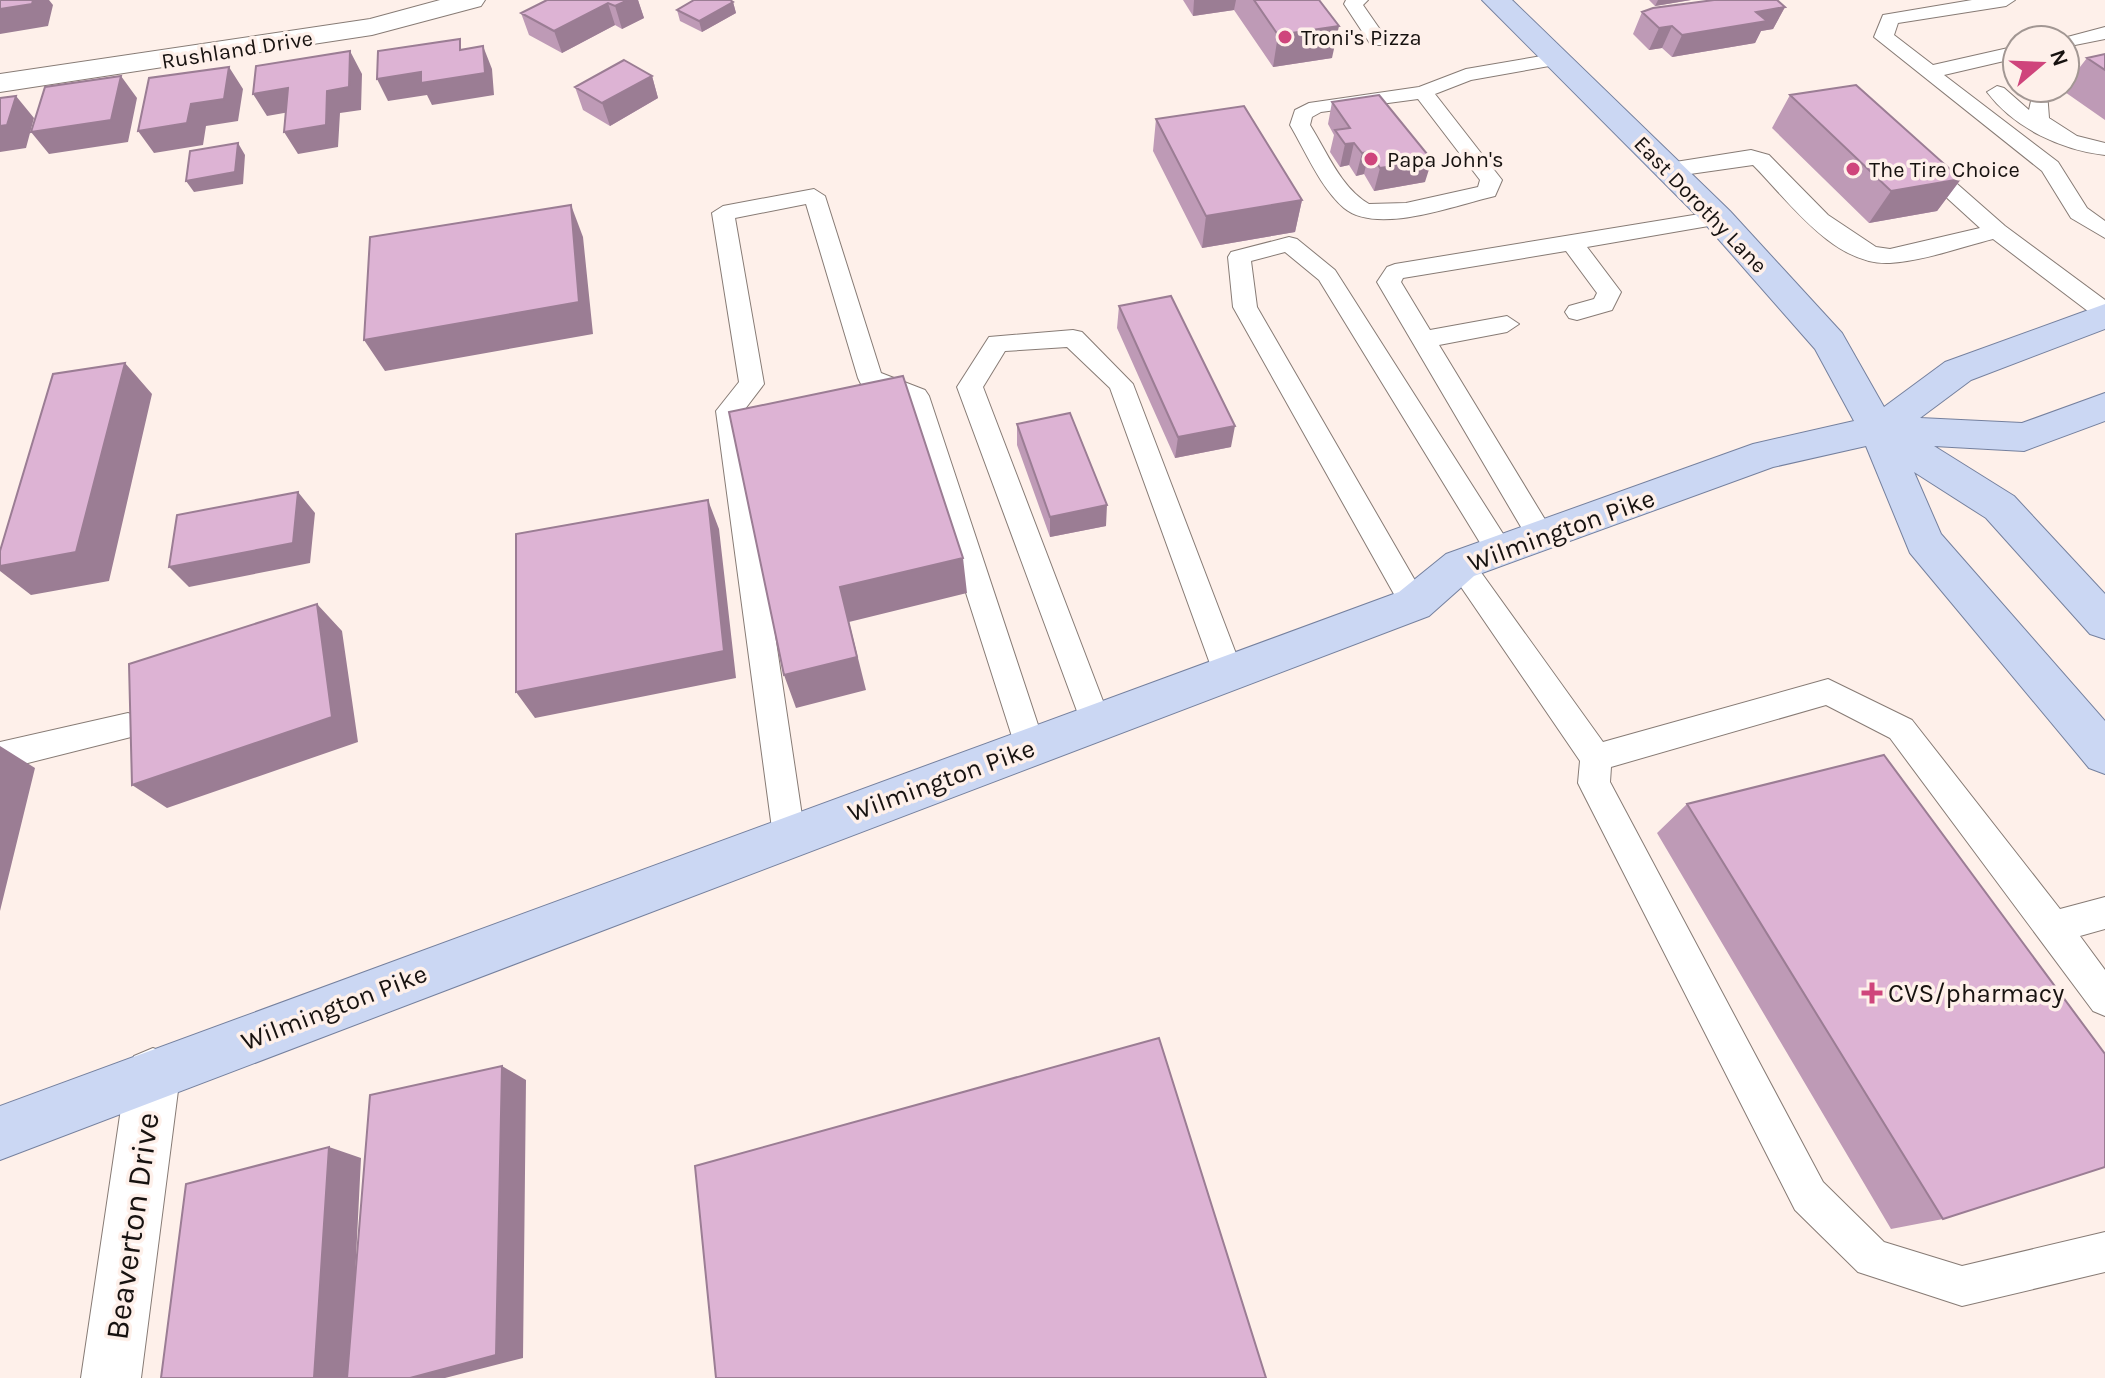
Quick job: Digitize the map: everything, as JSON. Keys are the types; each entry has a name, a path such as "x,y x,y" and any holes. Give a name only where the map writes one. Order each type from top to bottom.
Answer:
{"main road":[{"name":"East Dorothy Lane","path":"1496,0 1718,218 1829,342 1878,430 1924,542 2105,754"},
{"name":"Wilmington Pike","path":"1878,430 1958,371 2105,314"},
{"name":"Wilmington Pike","path":"0,1133 1414,604 1460,565 1767,454 1878,430 2024,437 2105,406"},
{"name":"East Dorothy Lane","path":"1878,430 2000,507 2105,622"}],"street":[{"name":"Rushland Drive","path":"0,83 372,27 471,0"},
{"name":"Beaverton Drive","path":"111,1378 153,1075"}],"lane":[{"path":"1359,0 1353,4 1378,41"},
{"path":"2006,0 1890,19 1884,37 2050,167 2079,213 2105,231"},
{"path":"2081,38 2105,33"},
{"path":"1930,72 2001,56"},
{"path":"1423,92 1491,180 1487,191 1389,211 1364,211 1346,198 1300,125 1302,114 1316,107 1423,92 1466,75 1559,59"},
{"path":"2001,73 1993,76 2001,93"},
{"path":"2011,104 2019,113 2058,137 2082,147 2105,149"},
{"path":"2040,104 2039,120 2058,137"},
{"path":"1906,151 1997,231 2105,314"},
{"path":"1669,170 1751,156 1761,160 1847,243 1874,256 1890,256 1997,231"},
{"path":"2050,167 2105,164"},
{"path":"789,836 729,411 752,384 723,213 814,196 870,378 916,396 1030,746"},
{"path":"1541,536 1427,339 1389,282 1395,272 1718,218"},
{"path":"1571,242 1609,292 1604,304 1577,312"},
{"path":"1414,604 1245,307 1239,257 1289,244 1327,275 1500,551"},
{"path":"1427,339 1507,324"},
{"path":"1096,722 970,387 998,343 1073,338 1121,384 1228,672"},
{"path":"1460,565 1596,758 1594,783 1809,1196 1872,1258 1962,1286 2105,1252"},
{"path":"1596,758 1828,692 1901,729 2105,999"},
{"path":"0,756 128,726"},
{"path":"2057,932 2053,927 2105,913"}],"building":[{"path":"0,0 33,0 32,4 0,9"},
{"path":"547,0 628,0 615,6 608,3 554,31 521,13"},
{"path":"694,0 733,2 699,21 677,10"},
{"path":"1254,0 1319,0 1339,26 1278,35"},
{"path":"1714,0 1777,0 1785,7 1756,12 1767,21 1682,35 1672,26 1659,28 1642,12 1653,8"},
{"path":"460,39 460,50 483,46 485,73 421,83 421,72 377,79 378,51"},
{"path":"350,51 349,87 327,91 326,125 284,132 288,88 253,94 256,66"},
{"path":"2105,54 2105,70 2087,58"},
{"path":"624,60 652,76 602,103 575,87"},
{"path":"229,67 224,99 191,104 187,123 138,131 149,78"},
{"path":"121,76 111,120 31,132 45,87"},
{"path":"1856,85 1961,179 1891,191 1790,95"},
{"path":"1379,95 1432,160 1380,168 1369,152 1362,153 1354,143 1345,144 1335,130 1350,128 1332,102"},
{"path":"16,96 7,125 0,126 0,98"},
{"path":"1244,106 1302,200 1206,216 1156,119"},
{"path":"238,143 235,172 186,181 190,151"},
{"path":"571,205 579,302 364,340 370,237"},
{"path":"1171,296 1235,426 1178,437 1119,306"},
{"path":"125,363 76,552 0,566 0,551 53,374"},
{"path":"903,376 963,558 840,587 857,657 784,675 729,412"},
{"path":"1070,413 1107,505 1050,517 1017,424"},
{"path":"298,492 293,543 169,567 177,515"},
{"path":"708,500 724,651 516,692 516,534"},
{"path":"317,604 332,717 132,785 129,664"},
{"name":"CVS/pharmacy","path":"1884,755 2105,1054 2105,1167 1943,1219 1687,804"},
{"path":"1159,1038 1266,1378 716,1378 695,1166"},
{"path":"502,1066 496,1355 410,1378 347,1378 370,1095"},
{"path":"329,1147 314,1378 161,1378 186,1184"}],"place":[{"name":"Troni's Pizza","path":"1285,37"},
{"name":"Papa John's","path":"1371,159"},
{"name":"The Tire Choice","path":"1853,169"},
{"name":"CVS/pharmacy","path":"1872,993"}]}
